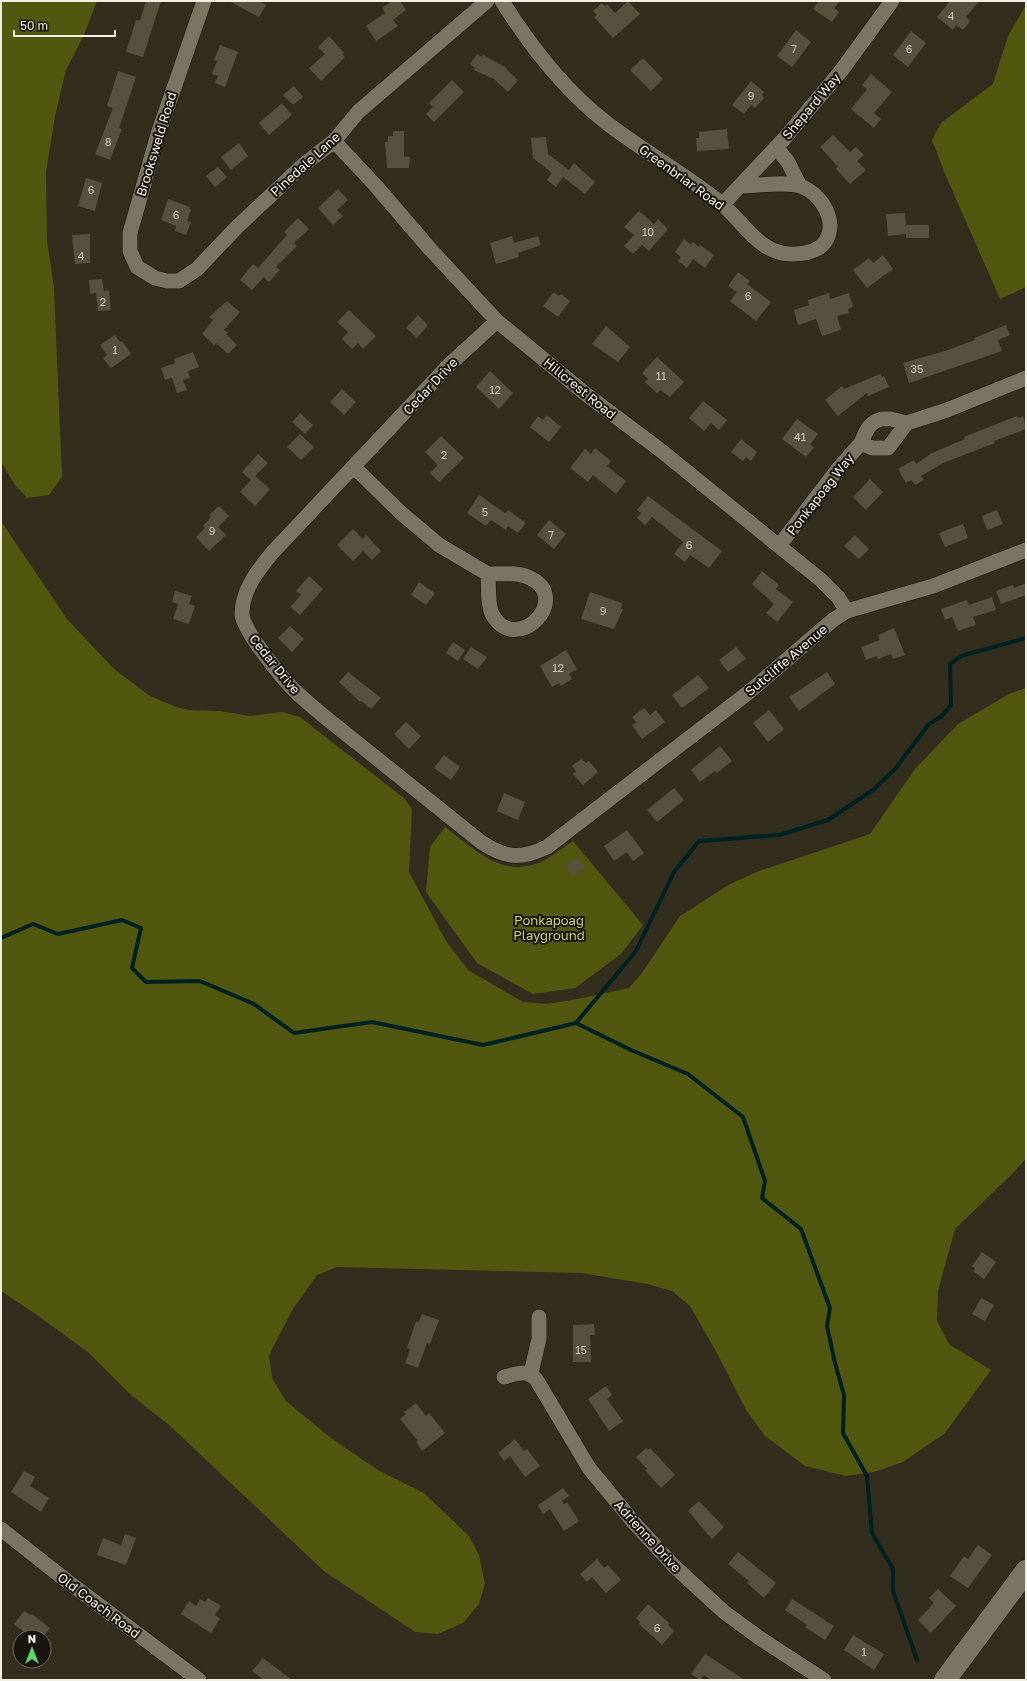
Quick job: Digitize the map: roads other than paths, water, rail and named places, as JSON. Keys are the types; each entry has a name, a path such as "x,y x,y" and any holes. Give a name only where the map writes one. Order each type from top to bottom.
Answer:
{"main road":[{"path":"945,1680 1026,1570"}],"street":[{"name":"Brooksweld Road","path":"155,278 137,267 130,251 130,233 158,134 204,1"},
{"name":"Pinedale Lane","path":"155,278 179,281 197,269 243,222 302,166 334,141 358,112 487,1"},
{"name":"Greenbriar Road","path":"502,1 525,38 570,89 607,123 722,205 749,234 771,249 788,254 799,254 816,250 825,242 830,227 826,211 818,196 800,186 740,186"},
{"name":"Shepard Way","path":"722,205 776,147 841,71 892,1"},
{"name":"Hillcrest Road","path":"334,141 496,321 587,395 659,449 821,580 838,597 847,611"},
{"path":"776,147 788,162 800,186"},
{"name":"Cedar Drive","path":"496,321 450,364 308,514 256,573 244,602 242,616 249,632 262,652 294,690 314,708 481,842 496,852 517,856 537,852 576,825"},
{"path":"861,443 880,449 888,448 907,423 947,410 1026,378"},
{"name":"Ponkapoag Way","path":"779,546 838,469 861,443 868,426 874,421 891,419 907,423"},
{"path":"354,467 400,512 439,545 488,574"},
{"name":"Sutcliffe Avenue","path":"576,825 749,692 833,620 847,611 933,586 1026,550"},
{"path":"504,1377 522,1373 531,1373 539,1339 539,1317"},
{"name":"Adrienne Drive","path":"531,1373 536,1379 588,1468 635,1524 676,1567 724,1612 761,1639 824,1680"},
{"name":"Old Coach Road","path":"1,1528 67,1581 199,1680"}],"waterway":[{"path":"1,938 33,924 58,934 122,920 141,928 132,968 146,982 200,981 254,1004 294,1033 372,1022 483,1045 576,1023 636,951 674,872 699,841 779,835 828,820 873,790 895,769 928,725 942,716 951,705 950,664 961,656 1026,638"},
{"path":"576,1023 631,1050 688,1074 743,1117 765,1181 762,1198 801,1229 830,1308 827,1326 844,1395 843,1433 867,1476 872,1533 893,1569 893,1591 917,1660"}],"park label":[{"name":"Ponkapoag Playground","path":"549,928"}]}
